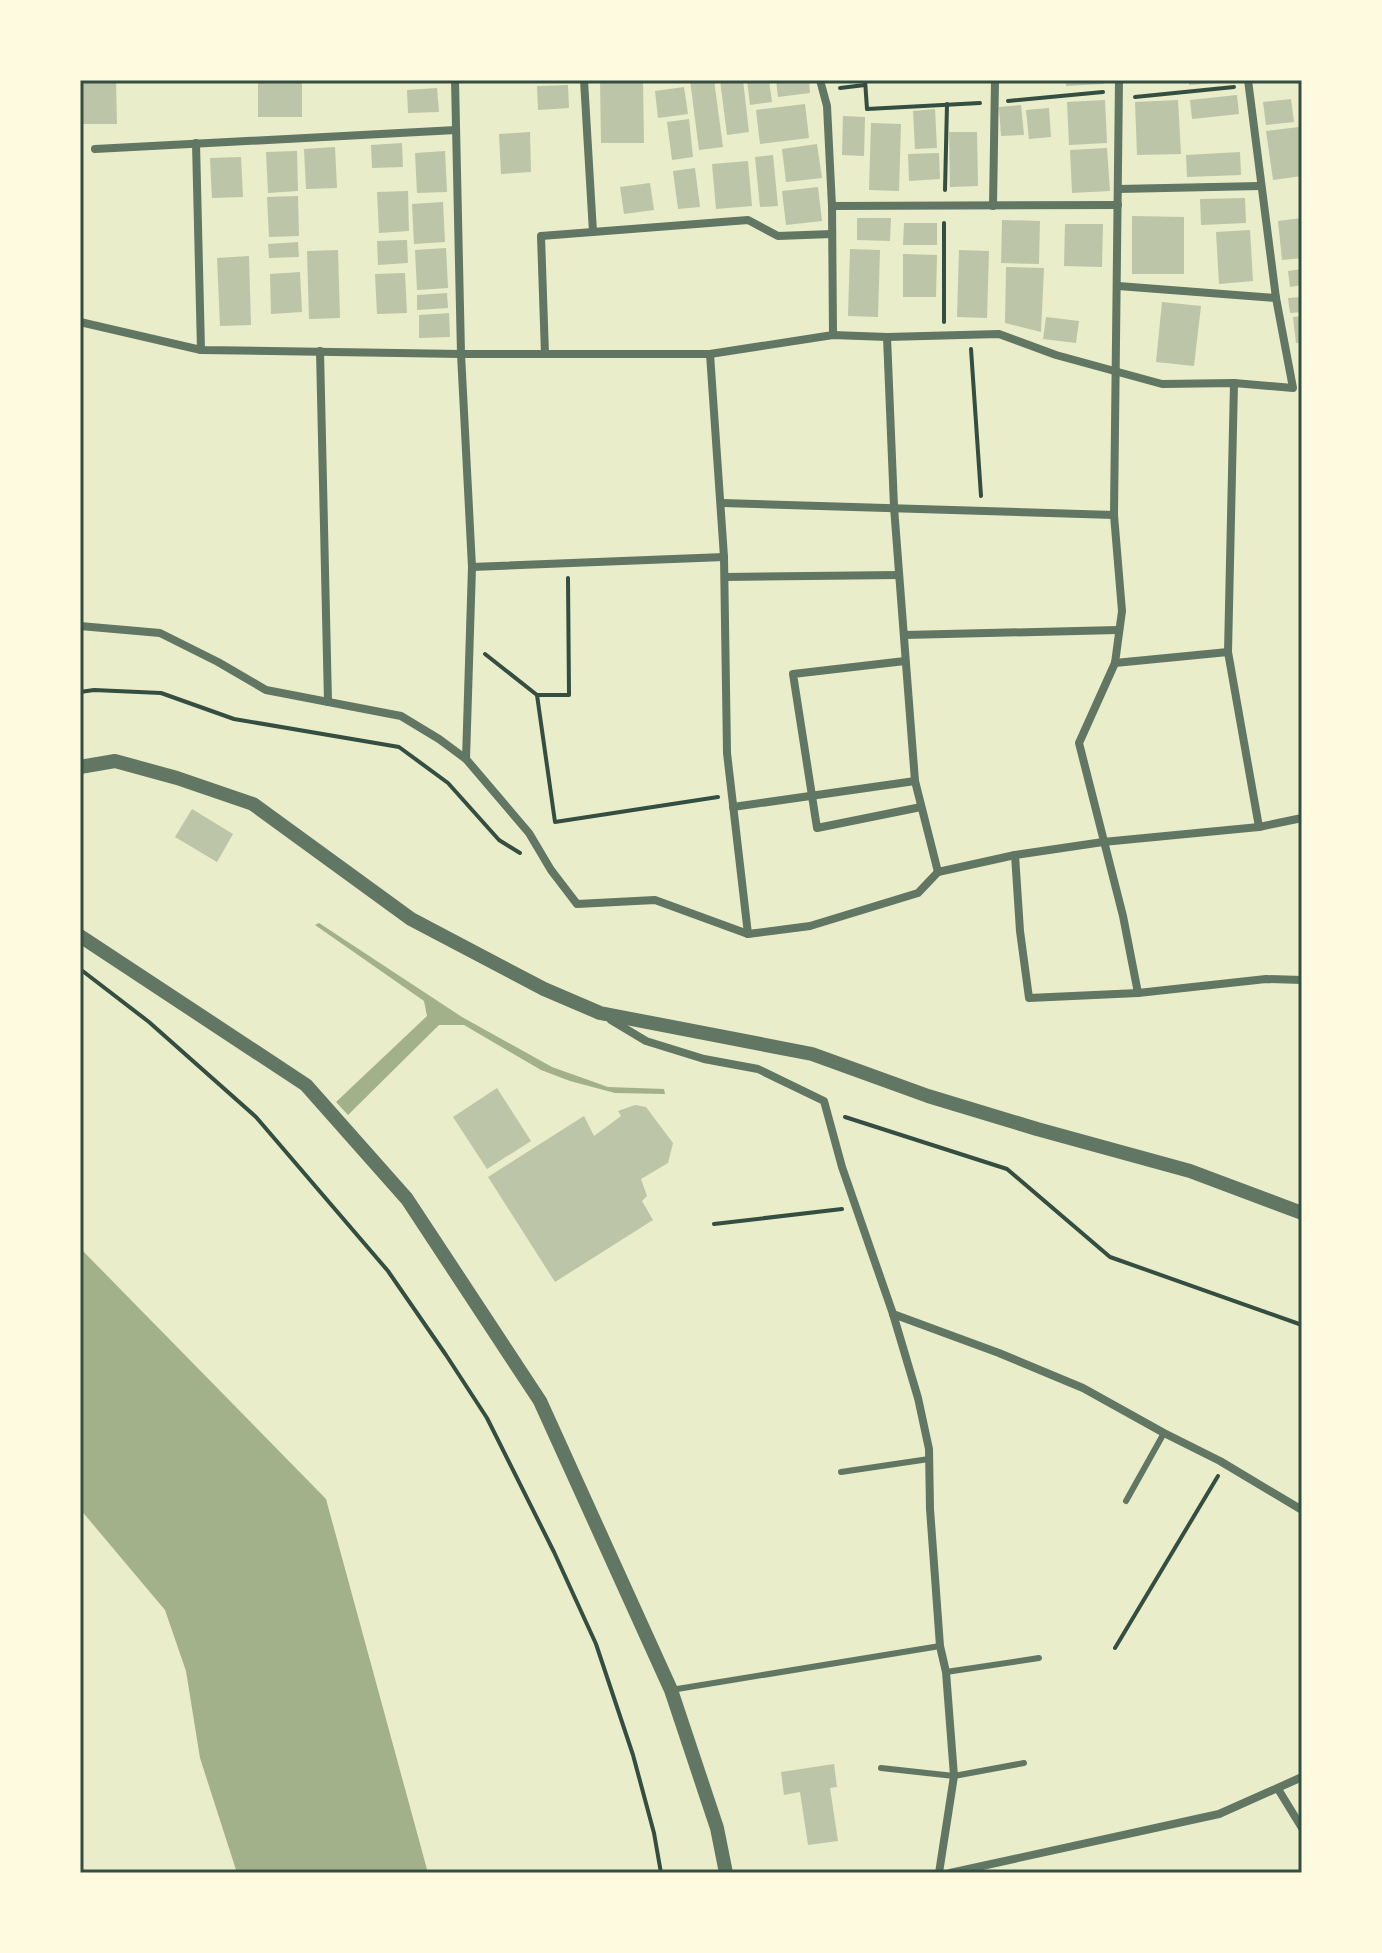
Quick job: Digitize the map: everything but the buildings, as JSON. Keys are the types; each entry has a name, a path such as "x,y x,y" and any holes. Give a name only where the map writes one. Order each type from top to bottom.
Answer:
{"street":[{"path":"455,80 461,354 472,567 466,759"},
{"path":"584,80 593,232"},
{"path":"993,206 995,80"},
{"path":"1119,80 1114,515 1122,611 1115,663 1079,743 1123,916 1138,993"},
{"path":"80,322 201,350 461,354 710,354 833,335 999,334 1056,355 1162,384 1234,383 1298,389 1276,298 1248,83"},
{"path":"822,85 827,106 832,206 833,335"},
{"path":"95,149 456,130"},
{"path":"196,143 201,350"},
{"path":"1118,189 1260,186"},
{"path":"832,206 1118,205"},
{"path":"545,354 541,236 748,220 778,236 832,234"},
{"path":"1118,286 1276,298"},
{"path":"887,337 894,507 915,781 938,872"},
{"path":"320,351 328,702"},
{"path":"710,354 722,503 727,753 748,934"},
{"path":"1234,383 1228,652 1259,827"},
{"path":"722,503 1114,515"},
{"path":"472,567 724,557"},
{"path":"725,577 899,575"},
{"path":"80,626 160,633 266,690 401,716 466,759 529,833 551,870 577,904 655,900 748,934 810,926 918,893 938,872 1015,855 1103,842 1259,827 1302,818"},
{"path":"904,635 1118,630"},
{"path":"1115,663 1228,652"},
{"path":"905,661 793,674 817,828 921,807"},
{"path":"80,767 115,761 253,804 411,919 544,989 600,1013 646,1041 704,1059 758,1069 824,1101 842,1167 893,1314 918,1398 929,1449 940,1646 946,1672 954,1776 939,1873"},
{"path":"733,807 915,781"},
{"path":"1015,855 1020,931 1029,998 1138,993 1266,979 1302,980"},
{"path":"80,936 306,1085 407,1199 540,1401 671,1690 717,1828 726,1873"},
{"path":"600,1013 812,1054 928,1096 1190,1171 1302,1213"},
{"path":"893,1314 1083,1388 1225,1464 1302,1510"},
{"path":"950,1873 1219,1814 1302,1777"},
{"path":"1278,1789 1302,1828"}],"lane":[{"path":"1126,1501 1164,1433"},
{"path":"841,1472 929,1459"},
{"path":"671,1690 940,1646"},
{"path":"946,1672 1039,1658"},
{"path":"881,1768 954,1776 1024,1763"}],"path":[{"path":"822,85 865,83 867,109 1119,95 1248,83"},
{"path":"970,335 982,510"},
{"path":"470,641 537,695 569,695 568,563"},
{"path":"1302,597 1302,617"},
{"path":"80,692 161,693 234,719 399,747 448,783 499,840 521,854"},
{"path":"537,695 555,822 732,795"},
{"path":"80,969 149,1022 256,1117 388,1271 487,1418 596,1644 633,1755 654,1833 661,1873"},
{"path":"824,1101 844,1116 1007,1169 1110,1257 1302,1325"},
{"path":"714,1224 856,1207"},
{"path":"1115,1648 1225,1464"}],"shaded area":[{"path":"319,923 462,1017 552,1067 608,1087 664,1089 665,1094 615,1093 570,1081 541,1070 464,1025 439,1025 348,1115 336,1102 427,1016 424,1001 315,925"},
{"path":"80,1248 326,1499 428,1873 237,1873 200,1758 186,1671 165,1610 80,1509"}]}
